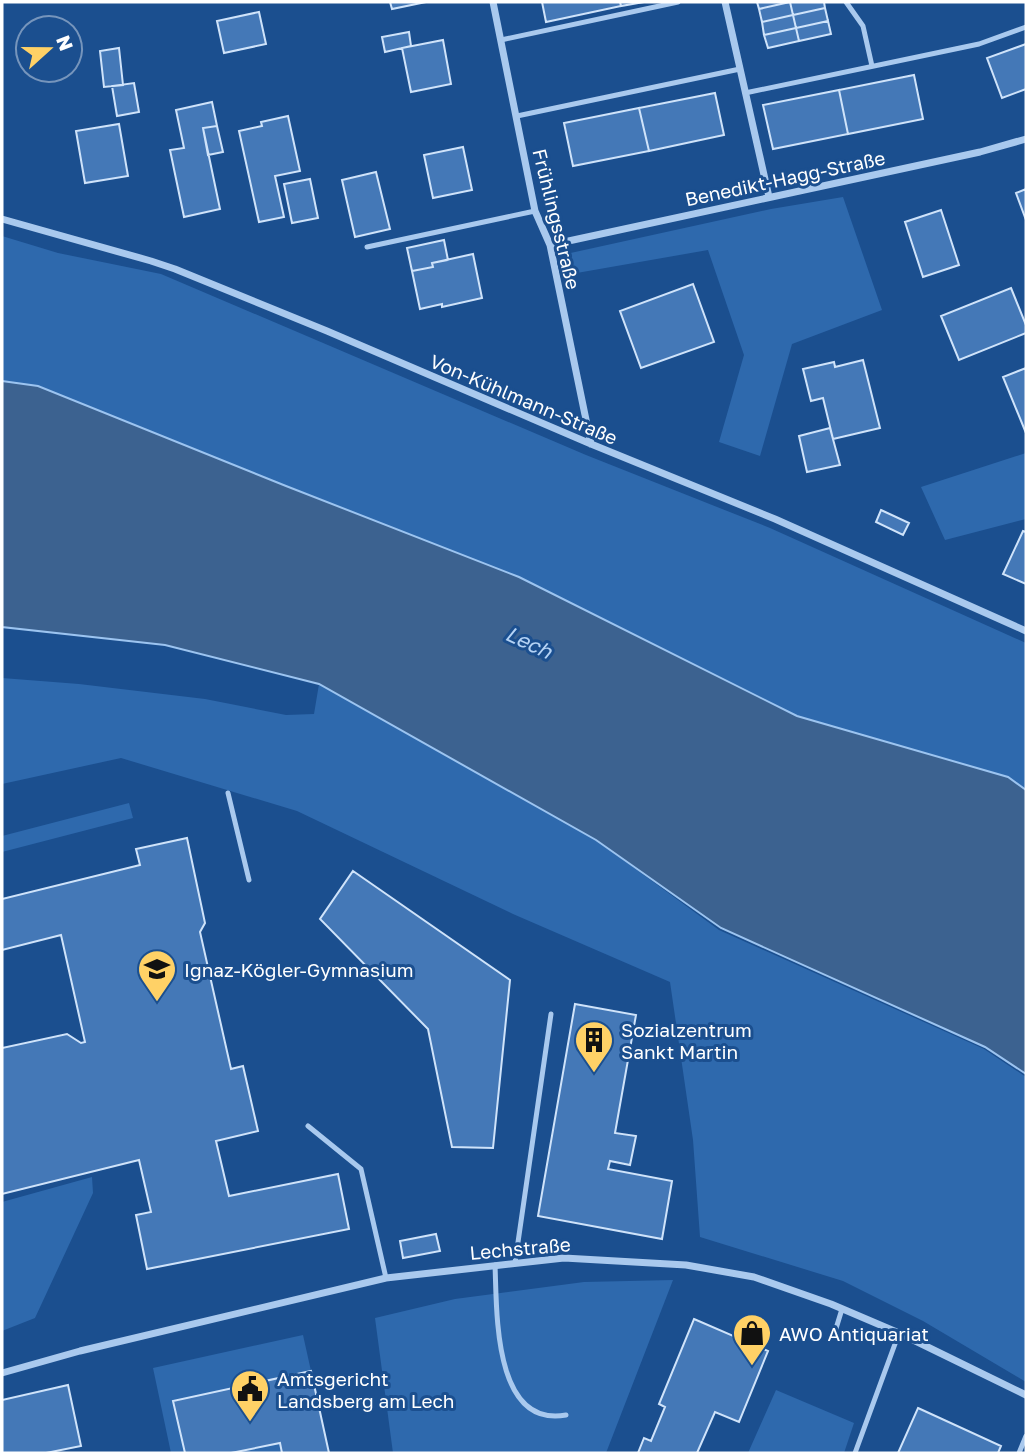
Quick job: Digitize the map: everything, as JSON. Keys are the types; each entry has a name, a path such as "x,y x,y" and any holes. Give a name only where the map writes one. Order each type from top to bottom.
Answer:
{"street":[{"name":"Frühlingsstraße","path":"493,2 536,211 550,245 591,444"},
{"path":"725,2 769,197"},
{"name":"Benedikt-Hagg-Straße","path":"550,245 980,152 1026,139"},
{"name":"Von-Kühlmann-Straße","path":"2,219 175,269 775,519 1026,631"},
{"name":"Lechstraße","path":"2,1373 80,1351 386,1278 564,1258 686,1265 754,1277 899,1333 1026,1395"}],"lane":[{"path":"501,40 678,2"},
{"path":"846,2 863,26 872,66"},
{"path":"746,93 979,44 1026,27"},
{"path":"517,116 740,69"},
{"path":"367,247 536,211"},
{"path":"228,793 249,880"},
{"path":"515,1263 551,1014"},
{"path":"308,1126 361,1169 386,1278"},
{"path":"495,1265 500,1348 511,1383 528,1406 541,1415 566,1415"},
{"path":"834,1335 842,1309"},
{"path":"855,1453 899,1333"},
{"path":"1019,1453 1026,1436"}],"shaded area":[{"path":"843,197 882,310 792,344 760,456 719,442 744,355 708,250 571,274 566,254 771,209"},
{"path":"2,236 58,253 161,274 586,455 770,528 1026,643 1026,790 1008,777 797,716 519,577 38,386 2,381"},
{"path":"1026,453 1026,519 945,540 921,487"},
{"path":"2,678 205,699 286,715 314,714 319,684 596,840 719,930 984,1049 1026,1077 1026,1382 923,1321 843,1281 700,1237 693,1140 670,982 513,914 297,811 121,758 2,784"},
{"path":"129,803 133,818 2,852 2,836"},
{"path":"92,1177 93,1193 35,1318 2,1331 2,1202"},
{"path":"673,1280 606,1453 393,1453 375,1318 455,1299 584,1282"},
{"path":"303,1335 311,1371 174,1401 185,1453 171,1453 153,1368"},
{"path":"776,1390 854,1423 844,1453 748,1453"},
{"path":"280,1443 282,1453 231,1453"}],"water":[{"name":"Lech","path":"2,381 38,386 519,577 797,716 1008,777 1026,790 1026,1074 985,1047 721,928 596,840 319,684 165,645 2,627"}],"building":[{"path":"390,2 426,2 392,9"},
{"path":"542,2 620,2 621,6 546,22"},
{"path":"620,2 644,2 621,6"},
{"path":"757,2 790,2 759,9"},
{"path":"790,2 793,15 762,22 759,9"},
{"path":"790,2 824,2 825,8 793,15"},
{"path":"825,8 828,21 796,28 793,15"},
{"path":"259,12 266,44 224,53 217,21"},
{"path":"793,15 796,28 764,35 762,22"},
{"path":"828,21 831,34 799,41 796,28"},
{"path":"796,28 799,41 768,48 764,35"},
{"path":"409,32 411,46 385,52 382,37"},
{"path":"443,40 451,84 411,92 402,48"},
{"path":"1026,44 1026,89 1002,98 987,58"},
{"path":"119,48 123,85 104,87 100,51"},
{"path":"914,75 923,119 848,134 839,90"},
{"path":"134,83 139,112 117,116 112,86"},
{"path":"839,90 848,134 773,149 763,105"},
{"path":"715,93 724,135 649,151 639,108"},
{"path":"212,102 217,126 203,128 220,209 184,217 170,150 184,148 176,110"},
{"path":"639,108 649,151 573,166 564,123"},
{"path":"288,116 300,171 275,176 284,217 259,222 239,131 262,126 261,122"},
{"path":"119,124 128,176 85,183 76,131"},
{"path":"217,126 223,152 208,155 203,128"},
{"path":"463,147 472,190 433,198 424,155"},
{"path":"376,172 390,229 355,237 342,180"},
{"path":"310,179 318,218 292,223 284,184"},
{"path":"1026,189 1026,220 1016,193"},
{"path":"941,210 959,265 923,277 905,222"},
{"path":"444,240 448,260 432,263 433,267 412,271 407,248"},
{"path":"473,254 482,298 420,309 412,271 433,267 432,263"},
{"path":"693,284 714,342 641,368 620,311"},
{"path":"1011,288 1026,325 1026,333 959,360 941,316"},
{"path":"863,360 880,428 833,439 823,398 811,401 803,369 834,362 835,367"},
{"path":"1026,368 1026,433 1003,377"},
{"path":"830,428 840,465 807,472 799,436"},
{"path":"881,510 909,523 903,535 876,522"},
{"path":"1023,531 1026,532 1026,584 1003,574"},
{"path":"187,838 205,923 200,932 231,1069 243,1066 258,1131 216,1141 229,1196 338,1174 349,1229 147,1269 136,1215 151,1212 139,1160 2,1194 2,1048 67,1034 81,1043 85,1042 61,935 2,950 2,899 140,865 136,849"},
{"path":"353,871 510,980 493,1148 452,1147 428,1029 320,919"},
{"name":"Sozialzentrum Sankt Martin","path":"575,1004 636,1015 615,1133 636,1136 630,1165 610,1161 608,1169 672,1181 662,1239 538,1216"},
{"path":"436,1234 440,1251 403,1258 400,1241"},
{"path":"694,1319 768,1351 739,1422 715,1412 697,1453 638,1453 644,1438 651,1441 665,1407 659,1404"},
{"name":"Amtsgericht Landsberg am Lech","path":"311,1371 329,1453 282,1453 280,1443 231,1453 185,1453 173,1401"},
{"path":"68,1385 81,1446 46,1453 2,1453 2,1400"},
{"path":"918,1408 1001,1446 998,1453 898,1453"}],"place":[{"name":"Ignaz-Kögler-Gymnasium","path":"157,1003"},
{"name":"Sozialzentrum Sankt Martin","path":"594,1074"},
{"name":"AWO Antiquariat","path":"752,1367"},
{"name":"Amtsgericht Landsberg am Lech","path":"250,1423"}]}
